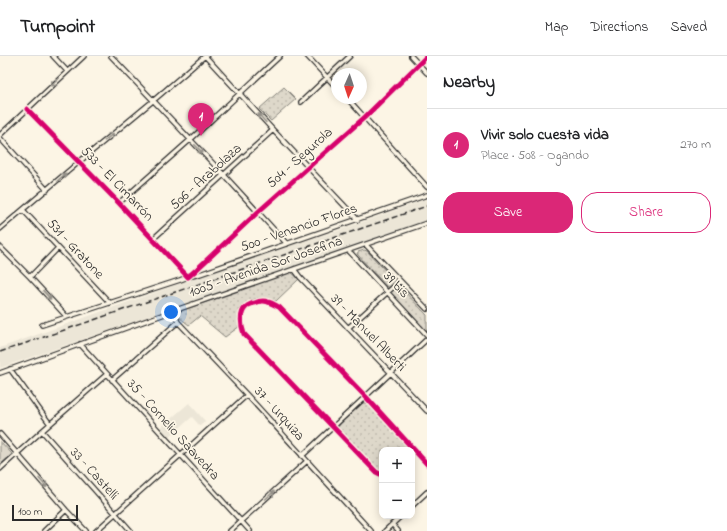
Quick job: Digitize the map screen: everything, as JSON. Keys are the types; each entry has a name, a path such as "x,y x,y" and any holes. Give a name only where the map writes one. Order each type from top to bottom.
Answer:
{"street":[{"path":"53,56 67,71"},
{"path":"47,190 0,137 27,109 84,56"},
{"path":"111,56 154,100 287,244"},
{"path":"0,229 205,56 358,220"},
{"path":"118,203 190,140 280,56"},
{"path":"307,56 331,81"},
{"path":"301,102 350,56"},
{"path":"412,56 427,73"},
{"name":"504 - Segurola","path":"188,277 258,212 365,117 427,56"},
{"path":"353,104 427,187"},
{"name":"533 - El Cimarrón","path":"27,109 188,277"},
{"name":"506 - Arabolaza","path":"153,239 273,130"},
{"name":"500 - Venancio Flores","path":"42,325 200,274 427,195"},
{"name":"531 - Gratone","path":"23,210 110,302"},
{"name":"1005 - Avenida Sor Josefina","path":"0,373 427,223"},
{"path":"366,245 427,309"},
{"path":"0,247 66,316"},
{"path":"30,277 58,248"},
{"name":"39 bis","path":"349,251 427,335"},
{"name":"39 - Manuel Alberti","path":"294,269 348,328 427,410"},
{"path":"348,328 400,281"},
{"path":"379,472 244,334 241,321 246,307 261,301 267,301 279,307 366,397 409,447"},
{"name":"37 - Urquiza","path":"173,311 178,322 371,531"},
{"path":"112,380 178,322"},
{"path":"302,456 427,339"},
{"name":"35 - Cornelio Saavedra","path":"80,344 250,531"},
{"path":"10,369 50,424"},
{"path":"0,469 108,374"},
{"path":"96,531 247,395"},
{"name":"33 - Castelli","path":"42,431 131,531"},
{"path":"0,434 86,531"},
{"path":"415,453 427,464"},
{"path":"230,531 307,461"},
{"path":"415,503 427,492"},
{"path":"44,531 66,510"},
{"path":"385,531 398,519"},
{"path":"392,524 398,531"},
{"path":"364,531 368,528"}],"shaded area":[{"path":"284,87 296,99 271,121 259,109"},
{"path":"427,199 427,220 0,368 0,348 184,282"},
{"path":"364,250 367,251 395,281 395,283 390,287 387,287 357,254 358,252"},
{"path":"291,272 299,279 276,301 257,298 248,302 244,306 240,315 240,326 225,337 200,316 189,325 180,318 178,312"},
{"path":"397,286 400,287 427,315 427,332 391,295 390,293"},
{"path":"189,403 205,421 200,426 192,417 168,438 159,429"},
{"path":"363,403 367,403 406,447 379,447 378,470 339,429 338,427"},
{"path":"0,441 12,454 0,465"}],"railway":[{"path":"0,352 427,206"}],"cycle path":[{"path":"27,109 119,203 188,277 258,212 365,117 427,56"},
{"path":"379,474 244,334 241,324 242,313 247,306 260,301 266,301 279,307 366,397 412,447"},
{"path":"415,451 427,464"}],"place":[{"name":"Vivir solo cuesta vida","path":"201,136"}]}
